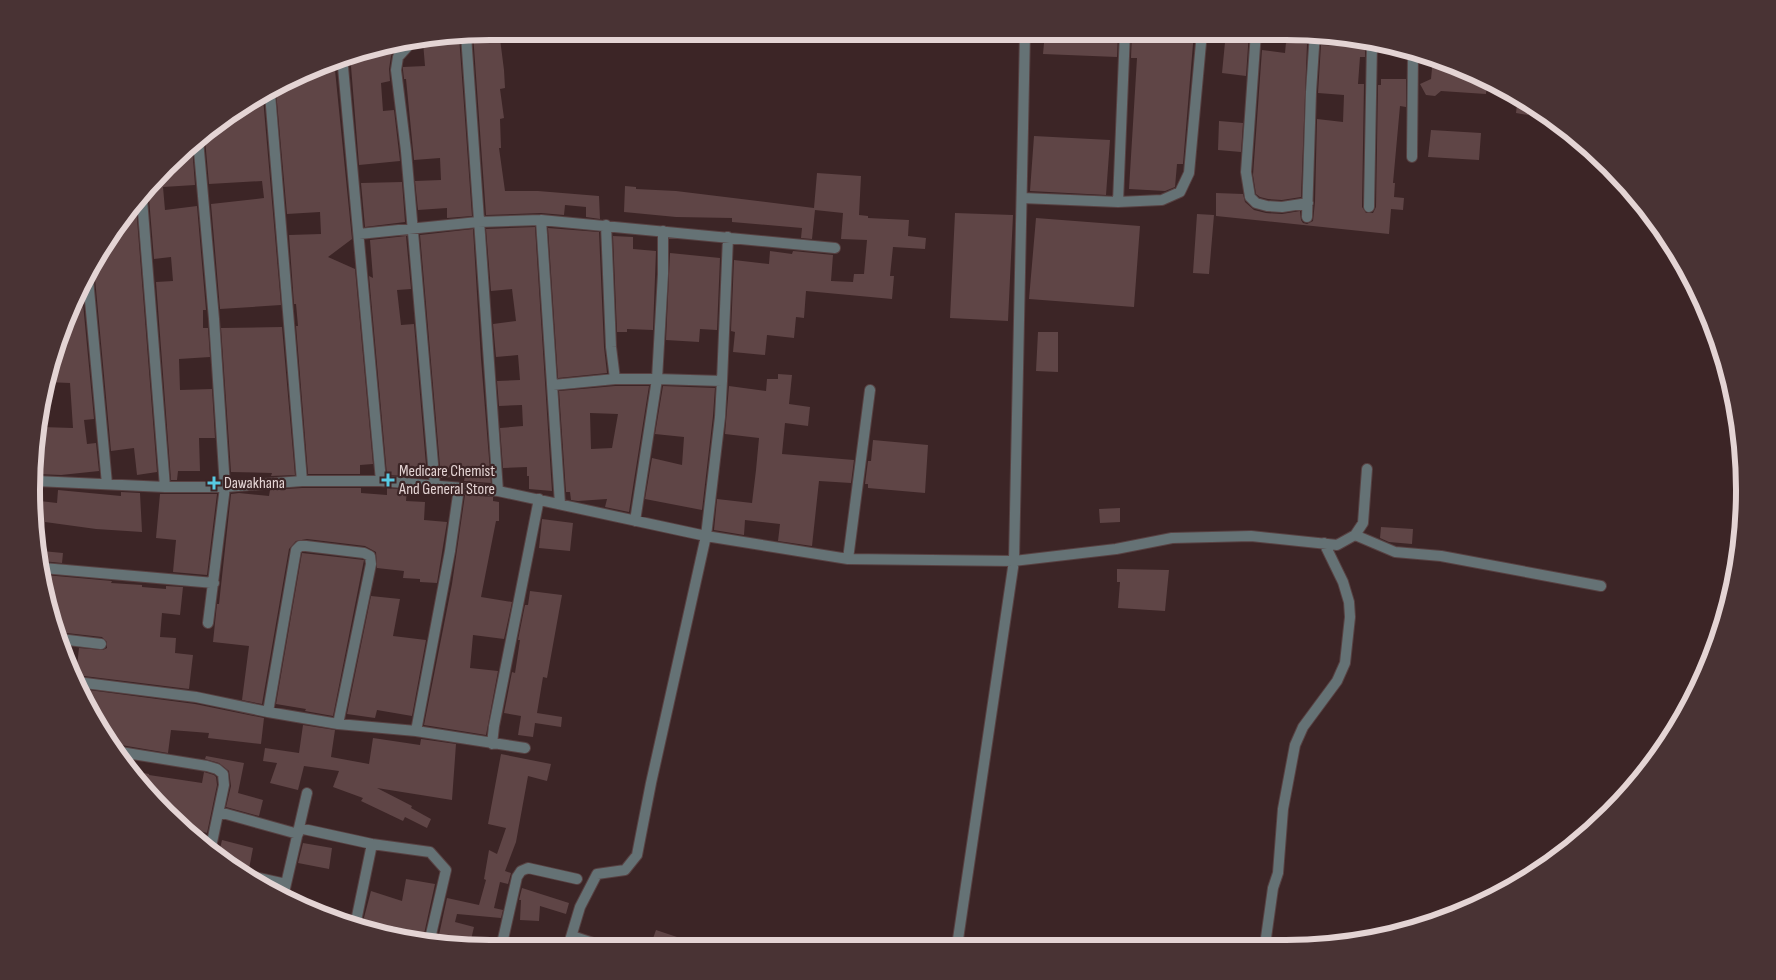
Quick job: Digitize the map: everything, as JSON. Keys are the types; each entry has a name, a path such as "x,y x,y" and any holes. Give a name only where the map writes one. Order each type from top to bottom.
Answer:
{"street":[{"path":"958,940 1014,561 1025,40"},
{"path":"1118,202 1125,40"},
{"path":"1022,198 1118,202 1162,200 1180,192 1189,173 1201,40"},
{"path":"1255,40 1246,172 1250,197 1256,203 1267,206 1282,207 1308,203"},
{"path":"466,41 498,491"},
{"path":"1307,217 1315,41"},
{"path":"406,48 398,57 396,70 406,151 435,487"},
{"path":"1369,208 1372,49"},
{"path":"1412,157 1413,58"},
{"path":"343,65 381,481"},
{"path":"270,97 302,481"},
{"path":"199,147 214,319 225,487 208,623"},
{"path":"142,205 165,487"},
{"path":"541,220 560,504"},
{"path":"359,234 478,222 541,220 835,248"},
{"path":"606,225 611,347 615,379"},
{"path":"635,521 657,379 663,274 663,231"},
{"path":"571,940 580,906 597,874 625,870 637,855 651,783 706,536 720,417 728,237"},
{"path":"89,286 107,484"},
{"path":"553,385 615,379 722,380"},
{"path":"848,559 870,390"},
{"path":"40,481 165,487 225,487 302,481 381,481 498,491 706,536 848,559 1014,561 1116,550 1172,538 1251,536 1337,545 1354,535 1362,523 1367,469"},
{"path":"416,730 450,551 459,488"},
{"path":"492,744 540,499"},
{"path":"1354,535 1395,552 1441,556 1601,586"},
{"path":"1266,940 1273,888 1278,873 1283,809 1295,744 1303,727 1337,681 1345,663 1350,617 1349,602 1343,582 1324,543"},
{"path":"268,712 296,550 300,546 306,546 364,553 370,556 371,564 338,724"},
{"path":"47,568 214,583"},
{"path":"66,640 101,644"},
{"path":"83,683 196,697 338,724 416,730 525,748"},
{"path":"125,753 217,769 223,774 224,785 212,843"},
{"path":"284,890 307,793"},
{"path":"218,812 299,831 430,852 446,870 430,936"},
{"path":"356,920 372,844"},
{"path":"503,940 517,877 521,871 528,868 578,879"},
{"path":"264,879 286,884"},
{"path":"572,936 584,940"}],"building":[{"path":"500,40 505,88 500,89 504,118 500,119 501,148 499,148 505,191 538,191 599,196 600,219 586,217 586,207 565,205 564,215 541,213 486,215 473,41"},
{"path":"1044,40 1118,40 1117,57 1043,54"},
{"path":"1132,40 1193,40 1183,164 1177,164 1175,187 1165,191 1129,189 1137,58 1131,58"},
{"path":"1225,40 1248,40 1246,76 1222,73"},
{"path":"459,41 472,216 447,218 447,208 418,210 415,181 441,180 440,158 414,160 406,79 404,79 403,67 425,66 423,45"},
{"path":"1286,42 1307,44 1301,197 1282,200 1268,199 1256,194 1253,175 1262,50 1285,53"},
{"path":"1321,45 1365,47 1365,57 1360,57 1358,84 1364,84 1362,207 1366,213 1373,213 1376,207 1378,85 1381,85 1381,79 1406,79 1406,107 1400,106 1393,183 1395,183 1394,197 1404,198 1403,210 1391,209 1389,234 1216,216 1216,193 1243,194 1245,202 1254,210 1282,214 1300,211 1303,223 1307,224 1313,221 1317,119 1343,122 1344,95 1318,93"},
{"path":"394,51 389,69 390,81 381,83 383,111 394,110 400,161 359,165 351,62"},
{"path":"1432,65 1487,87 1486,94 1441,91 1435,96 1426,95 1420,84 1431,79"},
{"path":"335,68 352,239 328,257 355,269 373,464 360,465 360,474 308,474 296,326 298,326 296,304 294,304 289,235 321,234 320,212 287,214 276,94"},
{"path":"263,101 281,305 220,309 211,204 264,198 262,181 209,184 205,142"},
{"path":"1517,104 1528,111 1528,115 1516,113"},
{"path":"1219,121 1243,123 1241,152 1218,150"},
{"path":"1431,130 1481,133 1479,160 1428,157"},
{"path":"1034,136 1110,140 1106,195 1030,191"},
{"path":"192,152 195,185 163,187 165,210 197,206 206,310 203,310 203,328 208,328 210,357 179,359 180,390 212,389 215,438 199,438 200,471 178,471 177,480 171,480 156,282 173,281 171,257 154,259 149,198"},
{"path":"817,173 861,176 859,215 868,216 868,218 909,220 908,236 926,238 925,249 893,247 890,276 894,276 892,299 806,291 804,318 796,317 794,338 767,335 765,355 733,352 735,332 731,331 734,260 769,264 770,251 792,254 793,251 833,255 831,281 853,282 854,274 864,274 867,240 841,239 843,213 815,210 812,239 801,238 802,228 732,222 732,218 676,217 624,212 625,186 636,187 636,189 676,191 814,208"},
{"path":"402,182 405,222 365,227 361,183"},
{"path":"136,212 157,472 137,475 134,448 111,451 95,275"},
{"path":"955,213 1013,215 1008,321 950,318"},
{"path":"1197,214 1214,215 1209,274 1193,273"},
{"path":"1036,218 1140,226 1134,307 1029,299"},
{"path":"535,227 552,491 529,489 527,467 503,468 500,428 523,426 522,405 499,406 497,381 520,380 518,355 496,357 493,324 516,321 512,289 491,291 486,229"},
{"path":"548,228 599,232 604,347 607,373 558,378"},
{"path":"473,229 491,483 464,481 465,476 441,478 420,235"},
{"path":"406,236 411,289 397,290 401,325 414,324 427,477 387,475 369,276 373,278 370,240"},
{"path":"613,236 633,237 633,249 656,251 653,330 627,329 627,332 617,332"},
{"path":"670,253 720,258 717,330 700,329 699,342 666,340"},
{"path":"83,299 94,419 84,420 87,444 96,443 99,471 61,475 41,474 45,427 73,428 70,383 53,382 64,345"},
{"path":"282,327 295,475 271,476 272,473 231,472 221,328"},
{"path":"1038,332 1058,332 1058,372 1036,371"},
{"path":"778,374 792,375 789,404 810,407 808,426 785,423 782,454 854,460 851,483 819,481 812,546 778,541 780,524 745,520 744,535 714,530 717,499 752,503 756,470 759,438 725,434 729,386 766,391 767,379 778,379"},
{"path":"615,386 649,386 629,512 605,507 607,499 571,500 570,492 566,492 559,391","holes":["590,413 618,414 612,448 591,449"]},
{"path":"663,386 715,388 702,510 645,499 652,458 682,465 684,437 655,434"},
{"path":"873,440 928,445 925,493 868,488 868,484 865,484 868,461 871,461"},
{"path":"361,488 361,493 387,495 387,488 407,490 406,501 425,502 424,520 447,522 437,583 403,578 404,571 377,568 376,552 365,546 307,539 296,541 289,549 262,704 242,700 249,646 213,642 231,494 269,496 270,490"},
{"path":"58,490 121,496 121,492 140,493 142,532 96,529 41,522 40,501 57,503"},
{"path":"160,494 217,494 207,575 173,572 176,540 156,538"},
{"path":"465,495 493,497 493,501 499,502 499,521 496,521 481,597 512,602 504,639 473,635 470,668 498,671 486,735 424,725 452,584"},
{"path":"1120,508 1120,522 1100,523 1099,509"},
{"path":"542,519 573,523 570,551 539,548"},
{"path":"41,522 45,522 43,540"},
{"path":"1381,527 1413,529 1412,544 1389,542 1380,538"},
{"path":"44,551 63,553 62,563 46,561"},
{"path":"302,553 364,560 333,716 276,704"},
{"path":"1117,569 1169,570 1165,611 1118,608 1120,582 1117,582"},
{"path":"49,575 112,581 111,583 142,585 142,587 166,589 166,586 183,587 180,615 162,613 160,637 176,638 175,653 193,655 189,689 80,675 77,668 79,648 103,650 107,648 107,642 102,637 63,633"},
{"path":"530,591 562,595 547,678 543,677 537,713 562,717 561,727 535,723 533,737 518,735 521,716 504,713 512,672 515,673 520,640 518,640 525,605 528,605"},
{"path":"371,596 400,599 393,636 426,640 412,716 377,710 375,718 347,714"},
{"path":"86,690 195,704 264,718 261,744 208,738 209,733 171,730 168,753 121,745 100,715"},
{"path":"303,725 335,730 331,757 369,764 373,738 420,745 421,739 456,744 452,800 377,788 412,806 411,808 431,819 427,828 405,817 403,821 361,801 363,798 333,787 339,771 304,766 298,790 270,783 277,763 263,761 265,748 299,753"},
{"path":"501,754 551,764 547,781 528,776 516,842 505,871 511,873 508,884 500,882 494,908 503,910 501,918 457,914 455,922 474,927 471,939 439,937 447,898 479,905 486,880 484,879 489,850 497,854 506,828 488,824"},
{"path":"206,756 244,763 238,793 263,800 259,816 226,807 231,786 229,771 219,763 205,759"},
{"path":"140,772 202,783 204,772 214,775 217,785 207,833 193,828"},
{"path":"222,840 253,848 249,869 240,864 220,850"},
{"path":"303,843 332,848 329,869 298,863"},
{"path":"406,879 435,884 424,934 393,926 392,929 363,922 371,891 402,901"},
{"path":"522,888 569,903 566,914 540,906 539,921 520,920 521,900 519,900"},
{"path":"656,930 686,940 652,940"}],"place":[{"name":"Medicare Chemist And General Store","path":"388,480"},
{"name":"Dawakhana","path":"214,483"}]}
